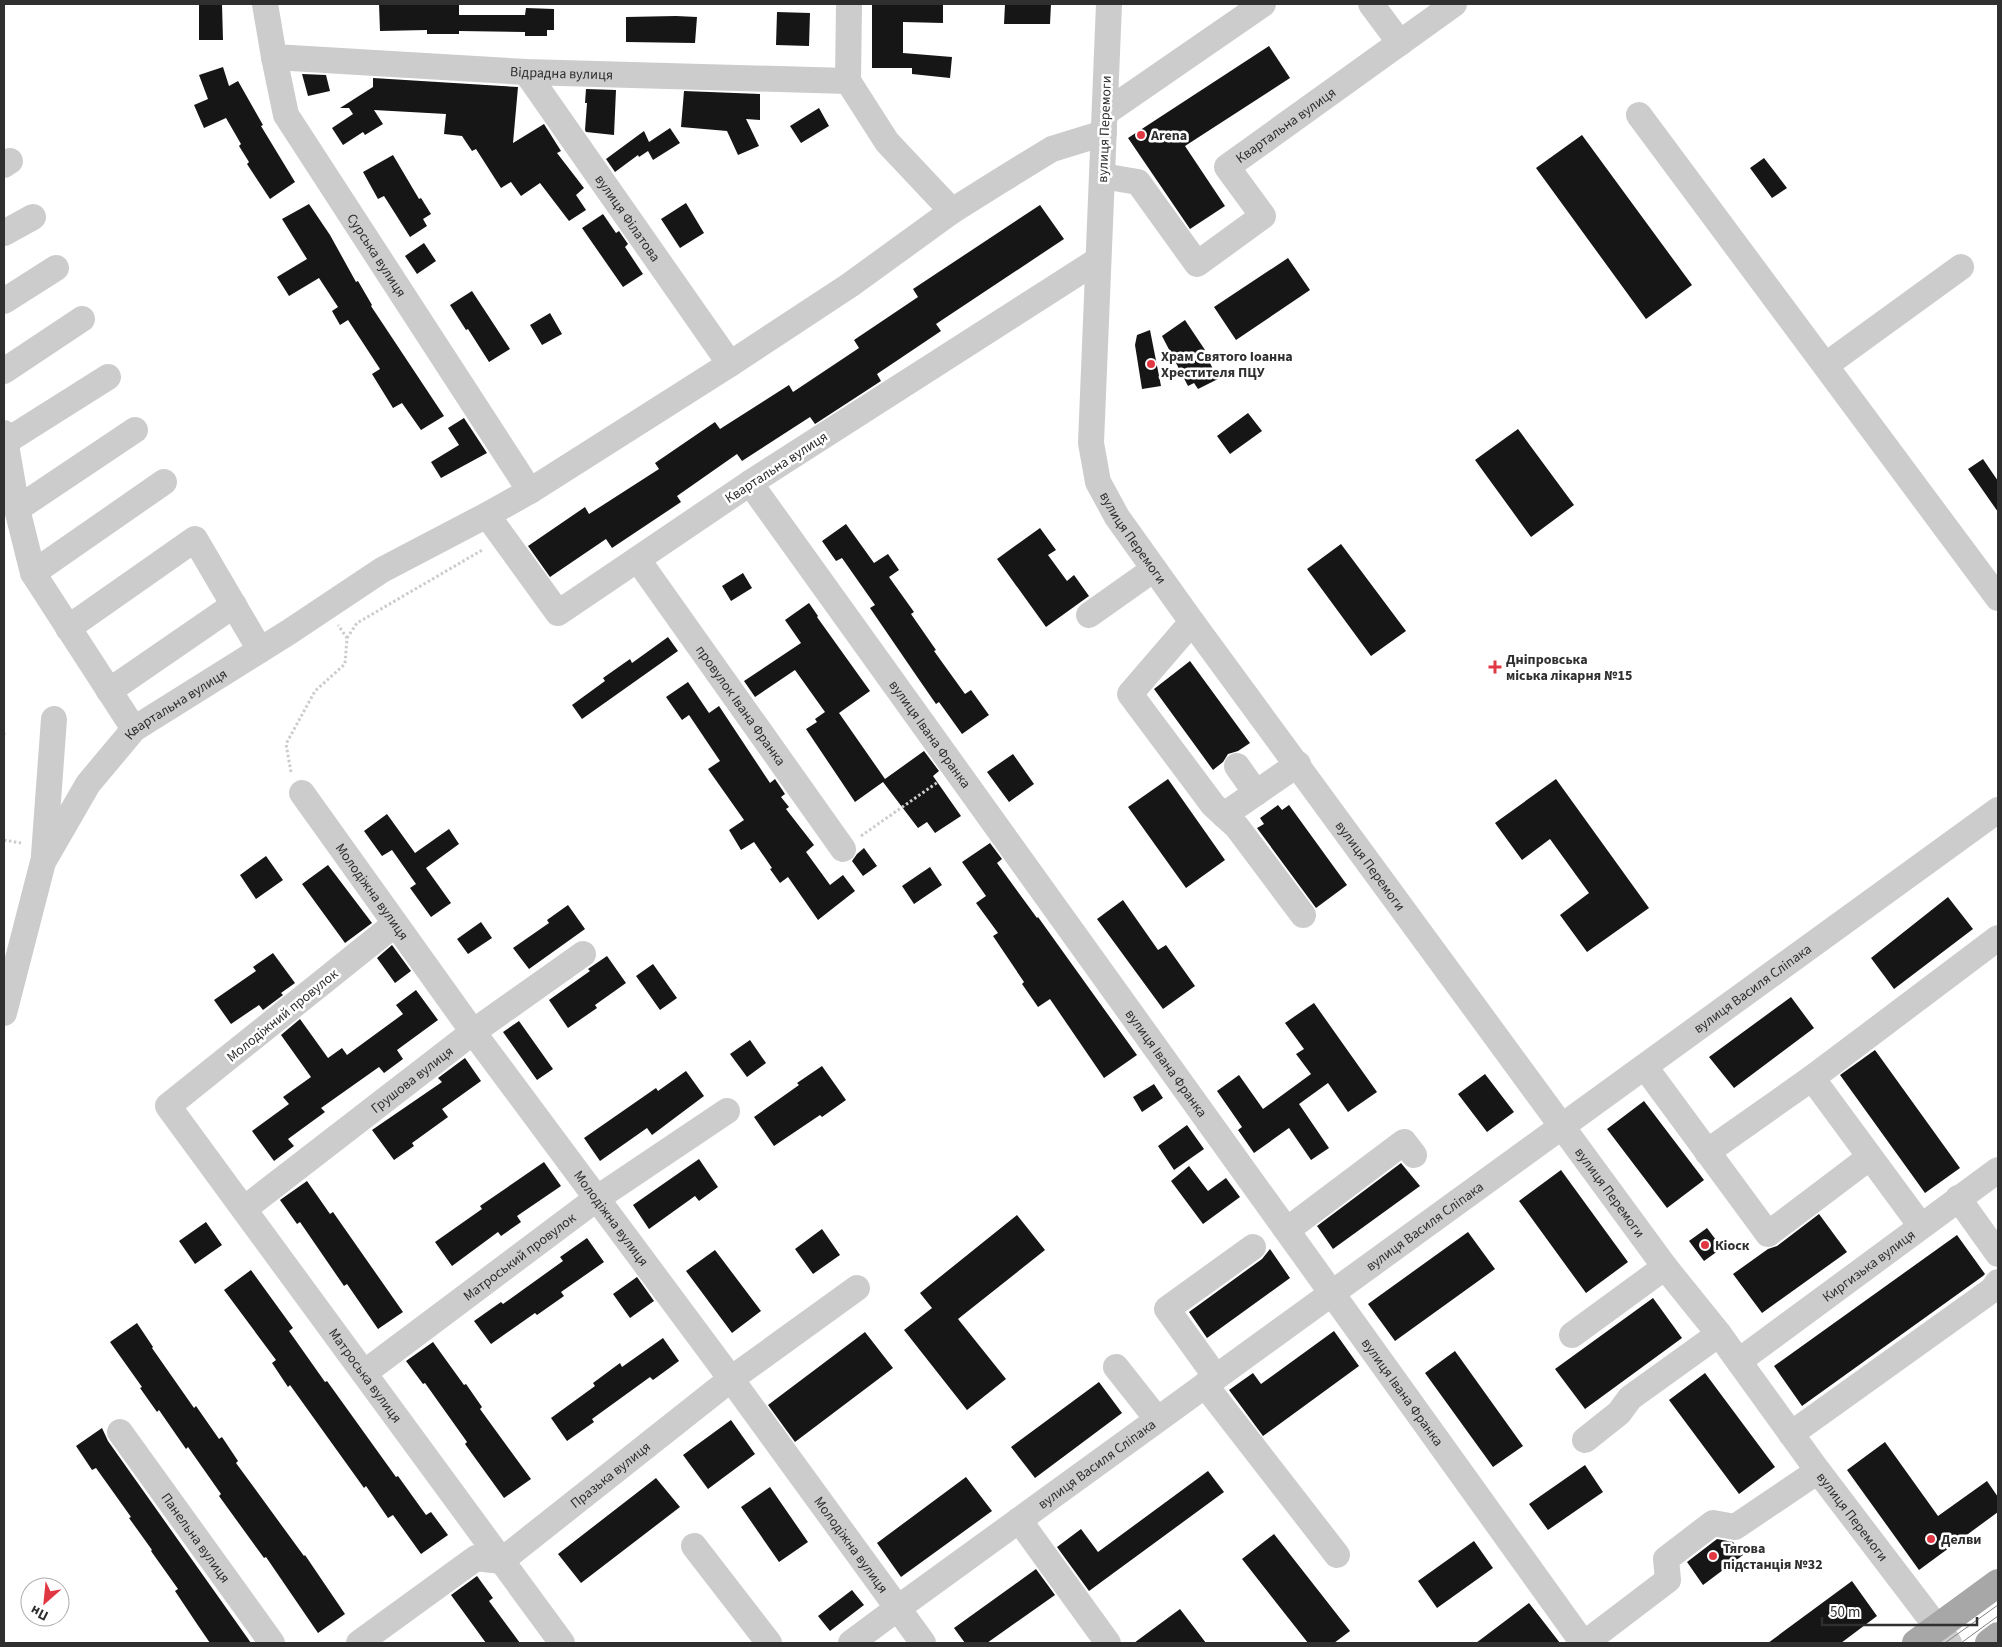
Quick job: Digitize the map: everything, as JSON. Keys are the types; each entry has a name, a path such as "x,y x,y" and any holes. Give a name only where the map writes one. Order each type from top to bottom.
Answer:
{"main road":[{"path":"1934,1638 1998,1583"},
{"path":"1989,1643 1998,1636"}],"street":[{"name":"Сурська вулиця","path":"265,4 286,115 530,491"},
{"path":"849,4 848,81 887,142 952,212"},
{"name":"вулиця Перемоги","path":"1109,4 1091,443 1098,482 1117,516 1192,622 1298,764 1665,1267 1719,1334 1818,1471 1934,1638"},
{"name":"Квартальна вулиця","path":"4,1013 43,862 88,784 134,729 260,650 382,570 530,491 730,364 850,286 952,212 1052,149 1105,123 1263,4"},
{"path":"1371,4 1400,43"},
{"name":"Квартальна вулиця","path":"1102,176 1138,182 1198,264 1263,216 1227,167 1454,4"},
{"name":"Відрадна вулиця","path":"274,57 526,72 848,81"},
{"name":"вулиця Філатова","path":"526,72 730,364"},
{"path":"1639,114 1998,598"},
{"path":"4,234 32,217"},
{"name":"Квартальна вулиця","path":"487,515 558,613 750,483 1098,260"},
{"path":"1826,365 1961,267"},
{"path":"4,301 56,268"},
{"path":"4,370 82,319"},
{"path":"108,377 5,438 18,509 33,573 134,729"},
{"path":"18,509 135,430"},
{"path":"33,573 164,482"},
{"name":"вулиця Івана Франка","path":"750,483 1584,1643"},
{"path":"68,628 195,539 260,650"},
{"name":"провулок Івана Франка","path":"638,560 842,849"},
{"path":"1089,615 1154,569"},
{"path":"109,691 234,605"},
{"path":"1192,622 1130,694 1213,805 1237,827 1303,915"},
{"path":"43,862 54,719"},
{"path":"1224,815 1298,764"},
{"path":"1237,766 1256,793"},
{"name":"Молодіжна вулиця","path":"302,793 473,1032 923,1643"},
{"name":"вулиця Василя Сліпака","path":"851,1643 1998,810"},
{"name":"Молодіжний провулок","path":"168,1106 395,924"},
{"path":"1707,1152 1812,1078 1998,938"},
{"name":"Грушова вулиця","path":"244,1209 473,1032 583,954"},
{"path":"1645,1067 1768,1234 1870,1157"},
{"path":"1812,1078 1921,1226"},
{"name":"Матроська вулиця","path":"168,1106 562,1643"},
{"name":"Матроський провулок","path":"364,1373 596,1199 726,1111"},
{"path":"1287,1230 1404,1142 1414,1155"},
{"name":"Киргизька вулиця","path":"1738,1361 1998,1170"},
{"path":"1958,1198 1998,1254"},
{"path":"1253,1247 1167,1309 1210,1381 1337,1555"},
{"path":"1572,1335 1665,1267"},
{"path":"1791,1434 1992,1290 1998,1282"},
{"name":"Празька вулиця","path":"501,1561 730,1379 857,1288"},
{"path":"1585,1440 1619,1413 1630,1398 1719,1334"},
{"path":"1116,1367 1157,1419"},
{"name":"Панельна вулиця","path":"120,1432 272,1643"},
{"path":"1584,1643 1668,1580 1666,1559 1713,1523 1735,1527 1818,1471"},
{"path":"1019,1520 1108,1643"},
{"path":"694,1546 770,1643"},
{"path":"359,1643 476,1558 501,1561"}],"path":[{"path":"302,793 290,769 286,744 315,691 345,664 347,638 357,623 504,538"},
{"path":"327,606 347,638"},
{"path":"4,730 4,735"},
{"path":"842,849 956,770"}],"building":[{"path":"199,4 222,4 223,40 199,40"},
{"path":"379,4 459,4 459,15 525,15 526,8 554,9 554,30 547,30 547,36 525,36 525,32 459,31 459,34 427,34 427,30 380,31"},
{"path":"872,4 943,4 943,23 903,22 903,53 952,57 950,78 912,74 912,68 872,68"},
{"path":"1005,4 1051,4 1050,24 1004,24"},
{"path":"777,12 810,13 809,46 776,45"},
{"path":"626,17 697,17 695,43 626,42"},
{"path":"1269,46 1290,78 1185,146 1225,206 1190,229 1128,138"},
{"path":"223,67 229,86 238,81 263,125 261,126 295,182 270,199 247,164 249,162 239,146 241,144 226,118 204,128 194,105 208,99 199,75"},
{"path":"302,74 326,75 330,91 308,96"},
{"path":"373,78 518,87 513,143 544,124 561,151 557,153 584,188 576,195 586,210 569,221 540,183 521,196 511,182 501,188 476,149 472,151 462,136 444,134 446,114 374,110 383,124 365,135 363,132 343,145 332,128 353,114 349,108 340,108 373,87"},
{"path":"586,89 616,90 614,135 586,132"},
{"path":"684,91 760,94 760,120 746,119 759,146 738,155 727,131 681,127"},
{"path":"819,108 829,126 801,143 790,126"},
{"path":"670,128 680,143 653,160 648,151 639,157 638,155 615,172 606,159 644,131 649,142"},
{"path":"1582,135 1692,285 1646,319 1536,168"},
{"path":"393,155 419,199 421,198 431,214 423,219 427,226 410,237 384,196 378,199 363,172"},
{"path":"1764,158 1787,188 1772,198 1750,168"},
{"path":"686,203 704,233 680,248 661,219"},
{"path":"309,204 330,235 356,282 358,281 371,306 444,416 421,430 402,403 393,408 372,374 380,369 348,320 340,325 332,311 338,307 319,278 289,296 277,277 307,259 282,219"},
{"path":"1040,205 1064,239 936,324 941,331 877,374 881,381 815,424 810,417 742,461 737,454 677,496 681,502 612,548 606,539 550,577 528,546 585,507 589,514 659,469 655,463 715,422 720,429 789,385 793,392 859,348 854,340 918,297 913,289"},
{"path":"603,214 616,233 619,231 628,244 625,247 643,274 623,287 582,228"},
{"path":"424,243 436,261 417,274 405,256"},
{"path":"1288,258 1310,290 1236,340 1214,307"},
{"path":"472,291 510,349 489,362 450,305"},
{"path":"550,313 562,334 542,345 530,325"},
{"path":"1185,320 1205,350 1218,379 1198,389 1194,383 1188,386 1162,336"},
{"name":"Храм Святого Іоанна Хрестителя ПЦУ","path":"1150,330 1161,386 1142,389 1135,345 1137,335"},
{"path":"1248,413 1262,431 1230,454 1217,436"},
{"path":"464,418 487,453 441,478 431,462 459,445 448,428"},
{"path":"1518,429 1574,505 1531,537 1475,460"},
{"path":"1983,459 1998,481 1998,512 1968,469"},
{"path":"846,524 874,563 888,554 899,570 889,577 914,612 911,614 936,650 934,651 965,694 971,690 989,715 962,734 939,702 936,704 870,608 875,605 842,558 836,561 822,541"},
{"path":"1040,528 1056,550 1048,555 1067,581 1074,575 1089,596 1046,627 997,559"},
{"path":"1341,544 1406,631 1371,656 1307,569"},
{"path":"743,573 752,588 731,601 722,586"},
{"path":"809,603 870,691 839,713 885,779 924,751 939,771 933,776 961,816 935,833 927,822 918,828 883,782 855,802 806,729 817,722 815,719 825,712 795,670 755,697 744,681 801,643 785,620"},
{"path":"668,637 678,651 582,719 572,705 605,681 603,678 630,659 632,663"},
{"path":"1190,661 1250,743 1238,751 1228,754 1223,762 1213,770 1154,689"},
{"path":"688,682 709,713 719,706 770,783 775,779 785,794 781,797 789,807 786,809 814,845 806,852 830,885 843,875 855,891 818,920 788,877 780,883 754,842 741,850 729,830 744,820 708,769 720,761 689,715 682,720 666,697"},
{"path":"1013,754 1034,784 1009,802 987,772"},
{"path":"1168,779 1225,860 1186,888 1128,807"},
{"path":"1556,779 1649,908 1587,952 1560,915 1589,893 1550,839 1522,860 1495,823"},
{"path":"1278,805 1282,810 1289,805 1347,885 1316,908 1257,828 1264,824 1260,818"},
{"path":"387,814 415,853 449,829 459,844 426,868 451,903 431,917 410,888 416,884 392,850 382,856 364,831"},
{"path":"990,843 1002,859 997,863 1137,1055 1104,1078 1050,999 1038,1007 1022,984 1024,982 993,936 998,933 976,903 986,896 962,862"},
{"path":"864,848 877,866 863,876 852,861"},
{"path":"266,856 283,880 256,899 240,875"},
{"path":"328,865 372,923 345,943 302,884"},
{"path":"930,867 942,885 914,904 902,886"},
{"path":"1948,897 1973,929 1894,989 1871,958"},
{"path":"1123,900 1158,950 1166,945 1195,986 1163,1009 1097,919"},
{"path":"568,905 585,929 529,969 513,948 549,923 547,920"},
{"path":"481,922 492,938 468,954 457,939"},
{"path":"392,945 411,971 395,983 377,958"},
{"path":"273,953 295,983 263,1010 259,1005 231,1024 214,1000 256,971 253,967"},
{"path":"607,956 626,983 595,1005 597,1008 568,1028 549,1000 590,971 588,969"},
{"path":"653,964 677,998 660,1010 636,976"},
{"path":"416,990 438,1020 397,1050 403,1059 384,1073 379,1067 321,1108 325,1112 288,1139 294,1146 274,1161 252,1131 289,1104 283,1097 311,1077 281,1035 300,1019 328,1058 342,1048 347,1055 403,1014 396,1005"},
{"path":"1791,997 1814,1028 1734,1088 1709,1057"},
{"path":"1314,1003 1377,1092 1348,1112 1328,1083 1299,1104 1329,1148 1311,1160 1289,1128 1254,1153 1238,1130 1242,1127 1217,1091 1239,1075 1263,1109 1311,1074 1296,1054 1304,1049 1285,1023"},
{"path":"519,1021 553,1069 537,1080 503,1032"},
{"path":"750,1040 766,1063 747,1077 730,1054"},
{"path":"1875,1050 1960,1168 1925,1193 1840,1075"},
{"path":"465,1058 481,1081 442,1109 448,1117 412,1143 414,1146 394,1160 372,1130 442,1082 438,1078"},
{"path":"822,1066 846,1100 774,1146 754,1117"},
{"path":"686,1071 704,1096 652,1135 647,1128 600,1161 584,1138 656,1088 658,1091"},
{"path":"1485,1074 1514,1112 1487,1132 1458,1094"},
{"path":"1154,1084 1163,1098 1142,1112 1133,1097"},
{"path":"1644,1101 1704,1180 1667,1208 1607,1129"},
{"path":"1187,1125 1204,1149 1174,1170 1158,1146"},
{"path":"699,1159 718,1187 699,1201 695,1196 649,1229 633,1205"},
{"path":"544,1162 561,1186 517,1216 521,1222 501,1236 498,1232 452,1266 435,1242 482,1209 480,1206"},
{"path":"1401,1163 1420,1186 1333,1249 1317,1226"},
{"path":"1189,1166 1208,1191 1226,1178 1240,1197 1203,1224 1171,1181"},
{"path":"1561,1170 1628,1262 1586,1293 1519,1201"},
{"path":"307,1181 330,1214 333,1212 403,1312 378,1329 347,1284 344,1286 300,1222 297,1224 280,1200"},
{"path":"1819,1214 1847,1252 1762,1313 1733,1274 1768,1249 1777,1246"},
{"path":"1017,1215 1045,1250 958,1319 1006,1379 967,1410 904,1330 932,1308 920,1293"},
{"path":"206,1222 222,1245 195,1264 179,1241"},
{"name":"Кіоск","path":"1707,1228 1722,1248 1704,1261 1689,1241"},
{"path":"822,1229 840,1255 813,1274 795,1249"},
{"path":"1468,1232 1495,1269 1395,1341 1368,1304"},
{"path":"1957,1235 1985,1274 1802,1406 1774,1366"},
{"path":"587,1238 604,1262 561,1292 564,1296 537,1315 535,1313 491,1344 474,1321 501,1302 503,1304 563,1261 560,1257"},
{"path":"1270,1249 1290,1278 1207,1338 1189,1312 1262,1259"},
{"path":"715,1250 761,1311 732,1333 686,1271"},
{"path":"251,1270 293,1328 289,1331 325,1382 327,1381 396,1477 398,1476 426,1515 431,1512 448,1535 421,1554 393,1515 388,1518 366,1486 364,1488 290,1385 288,1387 272,1363 276,1360 224,1290"},
{"path":"637,1277 654,1301 630,1318 613,1294"},
{"path":"1653,1298 1682,1338 1585,1409 1555,1369"},
{"path":"137,1323 194,1408 196,1406 219,1439 222,1437 238,1461 236,1463 305,1555 345,1614 318,1633 266,1557 264,1558 219,1496 221,1494 188,1447 186,1449 159,1410 157,1412 110,1342"},
{"path":"1334,1331 1359,1366 1263,1436 1229,1390 1253,1373 1261,1384"},
{"path":"865,1332 893,1368 795,1442 768,1405"},
{"path":"663,1338 679,1361 653,1380 650,1377 592,1419 594,1422 567,1441 551,1418 595,1386 593,1383 620,1363 622,1367"},
{"path":"433,1342 464,1385 466,1384 482,1407 480,1409 531,1479 504,1498 465,1444 467,1442 425,1383 423,1384 406,1361"},
{"path":"1455,1351 1523,1446 1493,1467 1425,1373"},
{"path":"1705,1373 1775,1467 1739,1494 1669,1400"},
{"path":"1099,1382 1122,1413 1035,1478 1011,1447"},
{"path":"731,1420 755,1454 708,1489 683,1455"},
{"path":"102,1428 108,1441 251,1643 210,1643 175,1591 178,1589 129,1518 131,1517 96,1468 92,1470 76,1446"},
{"path":"1885,1442 1938,1516 1987,1481 1998,1497 1998,1512 1919,1570 1847,1470"},
{"path":"1585,1465 1603,1492 1548,1530 1529,1504"},
{"path":"1208,1471 1224,1492 1089,1591 1057,1547 1081,1529 1098,1552"},
{"path":"966,1477 992,1511 901,1577 877,1543"},
{"path":"656,1478 680,1507 581,1583 558,1554"},
{"path":"770,1487 808,1542 779,1562 741,1507"},
{"path":"1274,1534 1350,1631 1334,1643 1308,1643 1242,1559"},
{"name":"Тягова пiдстанцiя №32","path":"1717,1539 1733,1542 1743,1555 1703,1585 1687,1562"},
{"path":"1474,1541 1493,1568 1437,1608 1418,1581"},
{"path":"1036,1569 1055,1595 987,1643 965,1643 954,1628"},
{"path":"477,1576 493,1598 489,1601 520,1643 486,1643 451,1595"},
{"path":"1852,1581 1877,1616 1841,1643 1768,1643"},
{"path":"852,1590 864,1605 830,1631 818,1616"},
{"path":"1529,1603 1560,1643 1476,1643"},
{"path":"1180,1609 1206,1643 1134,1643"}],"tram line":[{"path":"1945,1643 1998,1605"},
{"path":"1961,1643 1998,1616"}],"place":[{"name":"Arena","path":"1141,135"},
{"name":"Храм Святого Іоанна Хрестителя ПЦУ","path":"1151,364"},
{"name":"Дніпровська міська лікарня №15","path":"1495,667"},
{"name":"Кіоск","path":"1705,1245"},
{"name":"Делви","path":"1931,1539"},
{"name":"Тягова пiдстанцiя №32","path":"1713,1556"}]}
